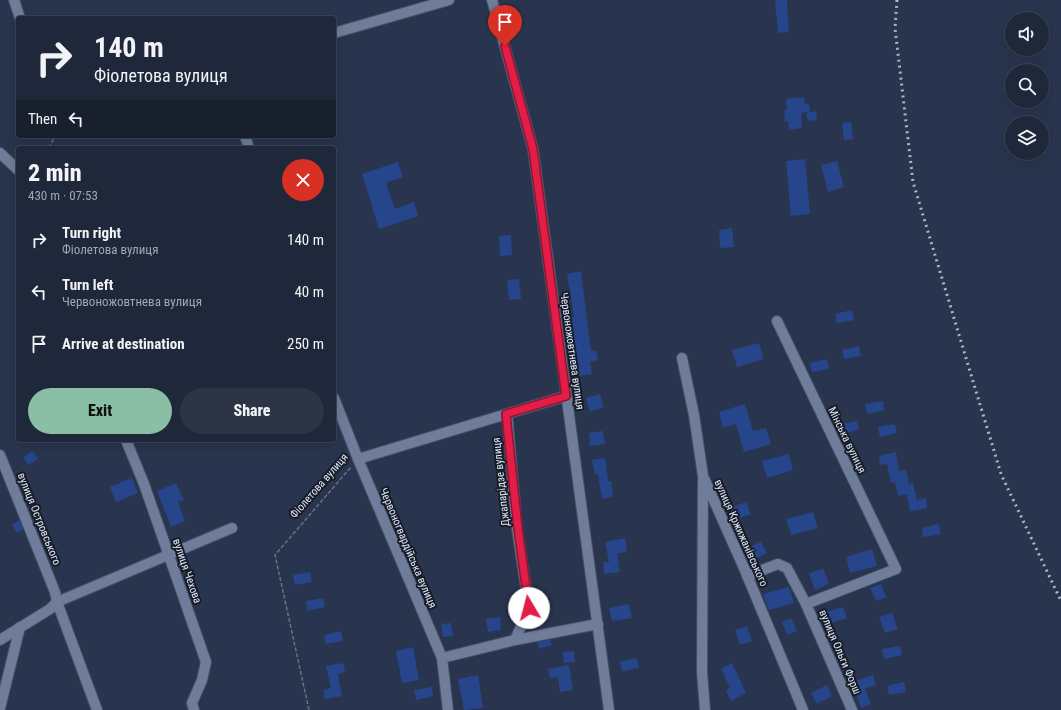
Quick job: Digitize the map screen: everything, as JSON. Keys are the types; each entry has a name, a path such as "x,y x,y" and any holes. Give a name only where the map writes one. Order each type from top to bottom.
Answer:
{"street":[{"path":"14,0 19,16"},
{"path":"336,33 449,0"},
{"name":"Червоножовтнева вулиця","path":"492,0 533,149 609,710"},
{"path":"0,154 16,168"},
{"name":"Мінська вулиця","path":"777,321 896,569"},
{"name":"вулиця Кржижанівського","path":"682,358 694,415 703,476 803,710"},
{"name":"Фіолетова вулиця","path":"358,459 566,396"},
{"name":"Червоногвардійська вулиця","path":"336,403 442,658 448,710"},
{"name":"Джапарідзе вулиця","path":"506,414 518,528 529,608 515,640"},
{"name":"вулиця Чехова","path":"127,442 144,484 206,662 202,680 192,703 194,710"},
{"name":"вулиця Островського","path":"0,455 55,592 57,602 97,710"},
{"path":"703,476 702,672 705,710"},
{"path":"0,640 57,602 232,528"},
{"name":"вулиця Ольги Форш","path":"747,576 778,564 787,568 806,604 852,710"},
{"name":"вулиця Ольги Форш","path":"806,604 896,569"},
{"path":"442,658 515,640 598,624"},
{"path":"0,708 20,627"}],"path":[{"name":"Фіолетова вулиця","path":"309,710 275,555 358,459"}],"building":[{"path":"775,0 787,0 789,32 778,33"},
{"path":"804,97 805,104 809,104 810,112 801,113 802,128 789,130 788,121 785,122 784,111 787,110 786,99"},
{"path":"816,111 817,120 808,121 806,113"},
{"path":"851,122 853,139 844,140 842,123"},
{"path":"805,159 810,214 791,216 786,161"},
{"path":"837,161 844,187 828,192 821,165"},
{"path":"398,162 403,177 386,183 395,209 414,202 418,216 379,229 362,174"},
{"path":"732,228 734,247 720,248 719,230"},
{"path":"511,235 512,255 500,256 499,236"},
{"path":"581,271 591,351 596,350 598,360 590,362 592,374 579,376 570,317 574,317 567,274"},
{"path":"519,279 521,299 509,300 507,280"},
{"path":"852,310 854,320 837,323 835,314"},
{"path":"759,343 764,359 737,367 732,350"},
{"path":"859,346 861,356 844,359 842,350"},
{"path":"827,359 829,369 812,372 810,363"},
{"path":"600,394 604,407 590,412 586,398"},
{"path":"883,401 884,410 867,414 865,404"},
{"path":"745,404 753,431 766,428 771,444 744,452 736,424 723,428 719,412"},
{"path":"857,421 859,430 842,434 840,424"},
{"path":"895,424 897,433 880,437 878,427"},
{"path":"603,431 605,444 590,446 589,433"},
{"path":"33,451 38,459 28,465 23,457"},
{"path":"896,452 899,471 906,470 909,484 913,483 917,500 926,498 927,508 910,511 907,494 898,496 895,482 891,483 887,464 880,465 879,456"},
{"path":"789,454 793,470 767,478 762,461"},
{"path":"605,458 608,481 611,481 613,497 602,499 598,474 595,475 592,460"},
{"path":"132,478 138,493 116,502 110,487"},
{"path":"176,483 184,500 178,502 185,521 171,527 157,491"},
{"path":"746,502 751,514 735,520 730,508"},
{"path":"813,512 818,528 791,535 786,519"},
{"path":"19,520 23,529 17,533 12,525"},
{"path":"939,524 941,534 923,537 922,528"},
{"path":"625,538 627,552 617,553 620,572 604,574 603,562 609,562 605,542"},
{"path":"761,542 767,553 753,560 747,548"},
{"path":"872,549 877,566 850,573 846,557"},
{"path":"823,568 829,584 815,590 809,574"},
{"path":"310,572 312,582 295,585 293,575"},
{"path":"881,584 886,597 876,601 870,588"},
{"path":"789,587 794,603 769,610 763,594"},
{"path":"323,598 325,607 307,611 306,601"},
{"path":"629,604 632,618 612,621 609,608"},
{"path":"843,607 847,618 829,624 826,612"},
{"path":"892,613 898,629 885,633 879,617"},
{"path":"500,617 501,630 488,632 486,619"},
{"path":"791,618 797,631 787,635 782,622"},
{"path":"451,623 453,636 443,637 441,624"},
{"path":"747,626 752,641 740,645 735,630"},
{"path":"341,631 343,641 326,644 324,635"},
{"path":"550,640 552,645 539,649 537,642"},
{"path":"900,646 902,655 884,659 882,649"},
{"path":"413,647 419,680 402,683 396,651"},
{"path":"574,651 575,662 564,663 563,652"},
{"path":"637,658 639,668 622,671 620,662"},
{"path":"343,663 345,672 338,674 342,696 325,699 323,690 331,688 326,666"},
{"path":"732,663 746,693 731,701 726,690 730,688 721,669"},
{"path":"569,665 573,690 560,692 558,677 550,678 548,669"},
{"path":"478,675 483,708 464,710 458,679"},
{"path":"873,675 876,685 865,689 871,704 861,708 852,682"},
{"path":"904,682 906,692 889,695 887,686"},
{"path":"827,685 832,696 817,704 811,693"},
{"path":"432,687 433,696 416,700 414,690"}],"railway":[{"path":"897,0 895,28 913,182 1001,474 1061,601"}],"route":[{"path":"505,46 533,149 566,396 506,414 518,528 529,608"}]}
